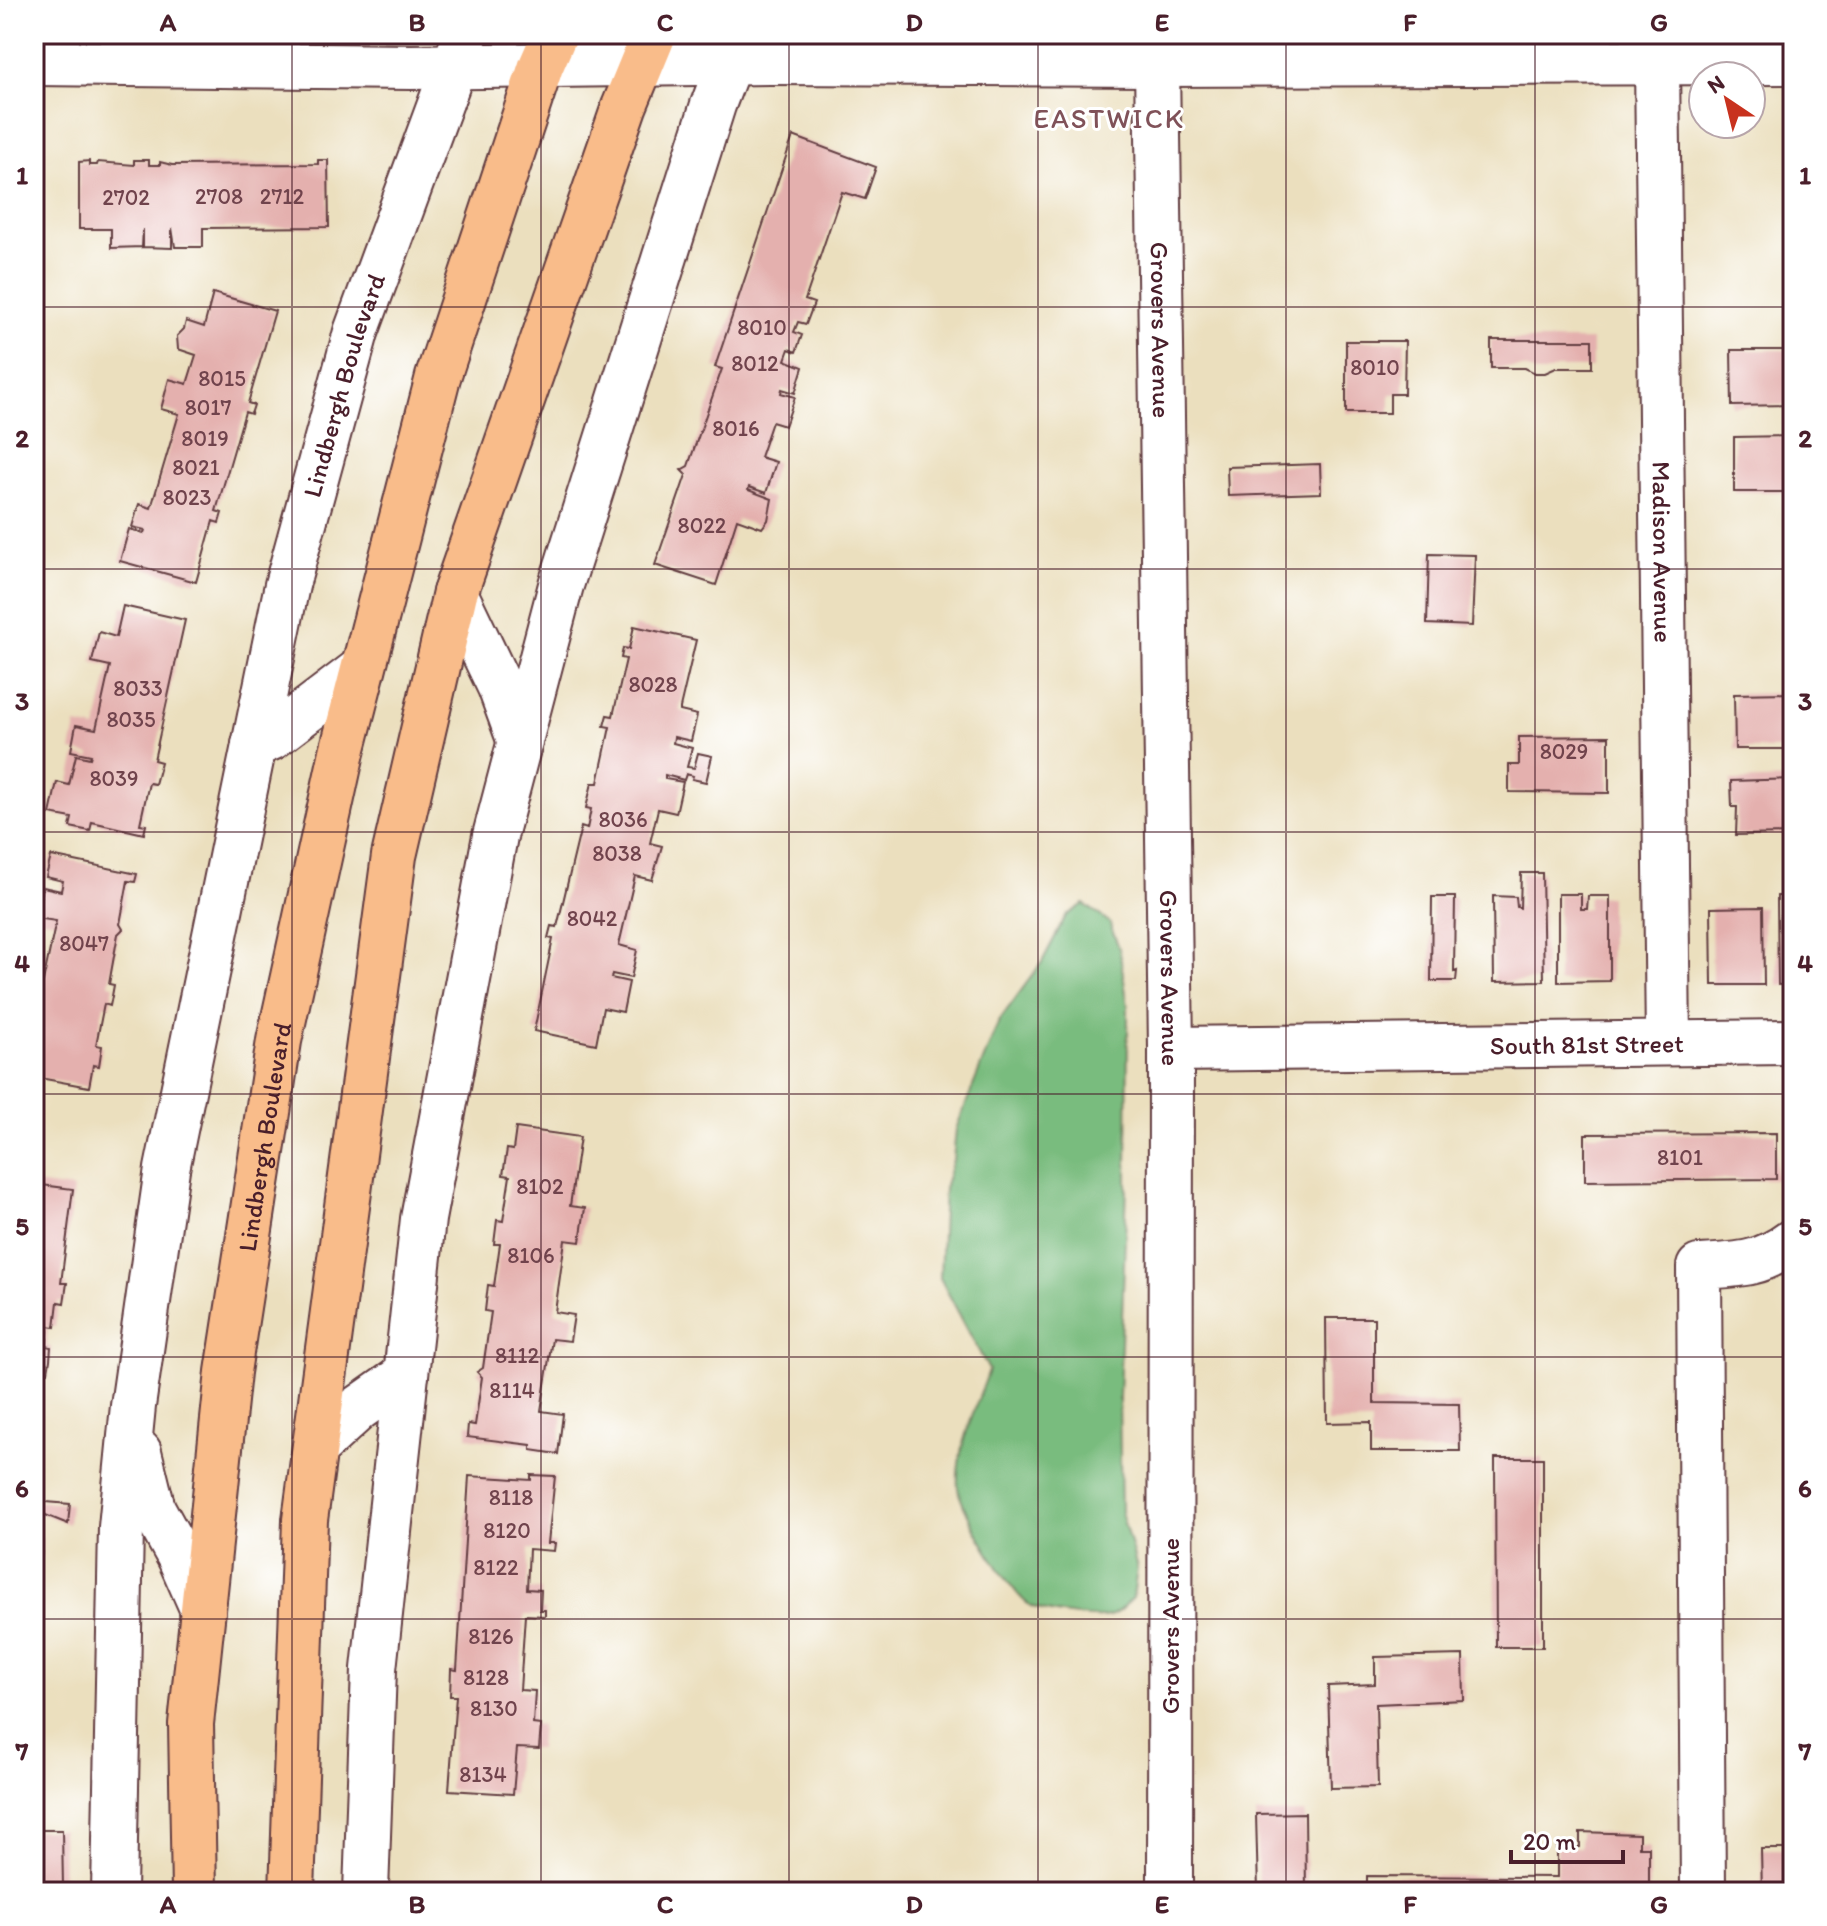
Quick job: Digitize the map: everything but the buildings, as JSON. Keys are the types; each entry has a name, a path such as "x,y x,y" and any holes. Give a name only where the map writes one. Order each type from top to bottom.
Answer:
{"main road":[{"path":"292,1892 305,1520 394,856 455,593 647,49"},
{"name":"Lindbergh Boulevard","path":"194,1892 191,1724 228,1372 279,1041 342,752 438,377 548,50"}],"street":[{"path":"366,1892 374,1669 423,1219 495,836 561,585 713,105 736,48"},
{"path":"34,63 460,50 736,48 1157,64 1297,49 1657,62 1793,62"},
{"name":"Lindbergh Boulevard","path":"114,1892 121,1527 133,1406 167,1169 287,585 356,332 460,50"},
{"name":"Madison Avenue","path":"1657,62 1668,1043"},
{"name":"Grovers Avenue","path":"1157,64 1171,1049 1170,1892"},
{"path":"455,593 500,687 520,742"},
{"path":"254,745 271,738 363,668"},
{"name":"South 81st Street","path":"1171,1049 1793,1042"},
{"path":"1703,1892 1699,1267 1750,1264 1778,1252 1793,1241"},
{"path":"315,1448 359,1408 406,1375"},
{"name":"Lindbergh Boulevard","path":"133,1406 141,1466 153,1509 180,1558 203,1610"}],"green space":[{"path":"1084,904 1109,922 1119,948 1128,1006 1127,1186 1119,1397 1121,1512 1137,1568 1133,1598 1115,1614 1102,1617 1070,1615 1031,1606 1000,1570 968,1514 958,1488 960,1458 989,1370 940,1278 944,1188 953,1160 956,1129 999,1021 1042,962 1066,916"}],"district":[{"name":"EASTWICK","path":"1109,118"}]}
